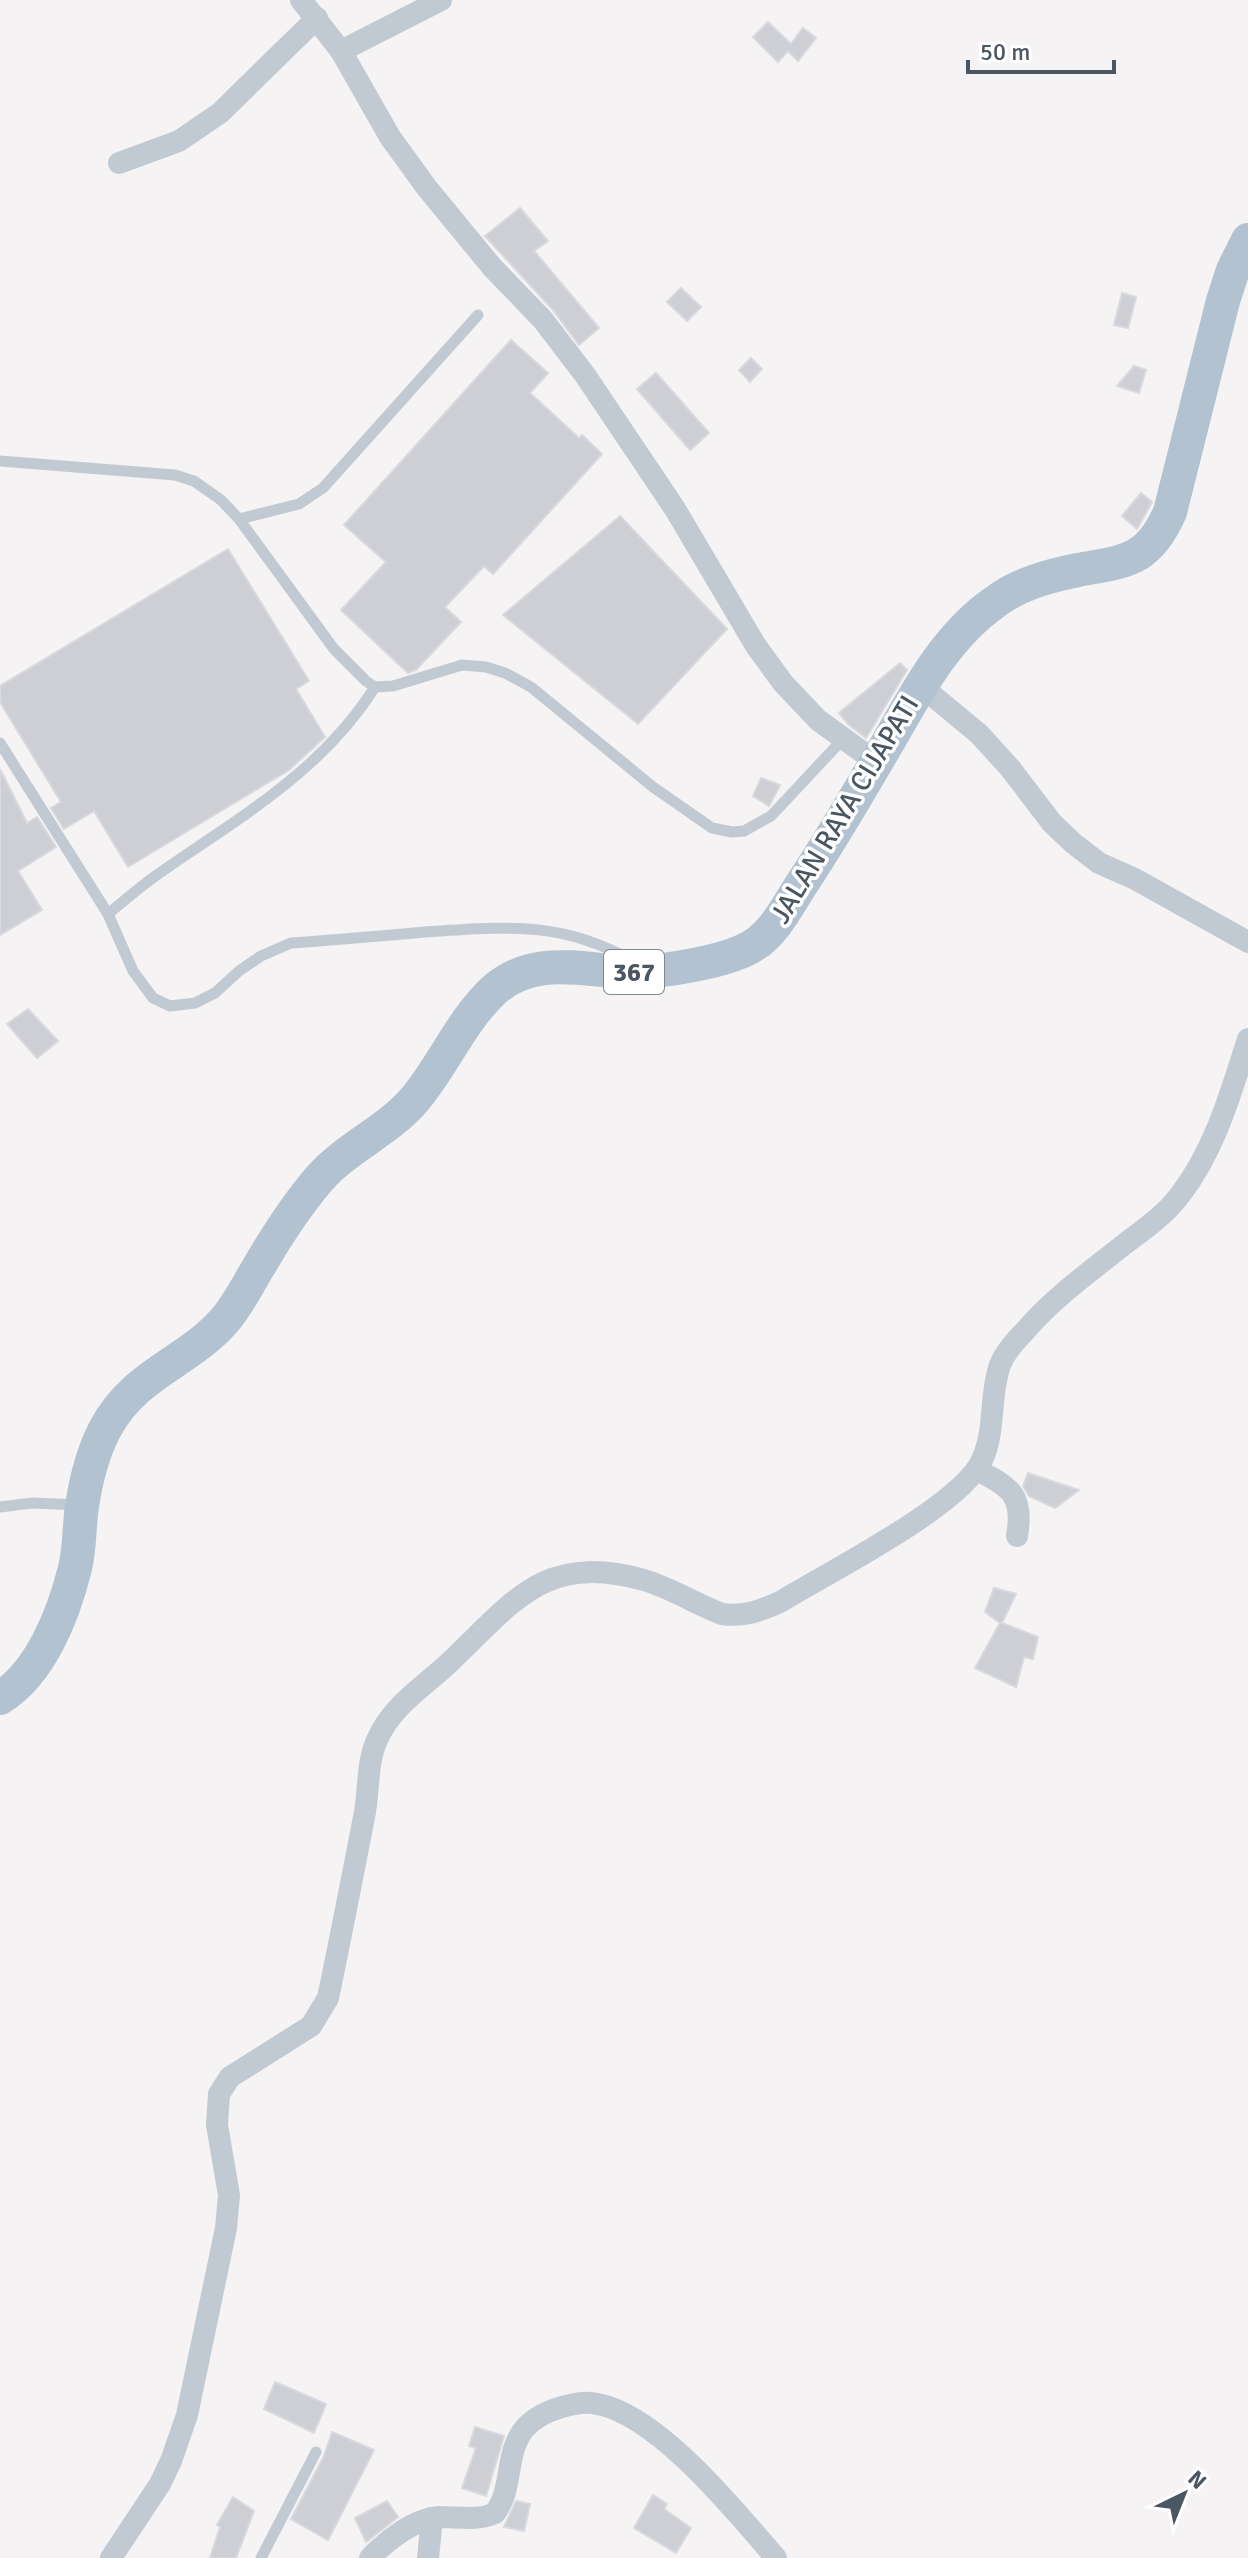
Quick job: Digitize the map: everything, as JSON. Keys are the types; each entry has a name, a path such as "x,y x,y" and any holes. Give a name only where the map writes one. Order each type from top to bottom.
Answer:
{"main road":[{"name":"JALAN RAYA CIJAPATI","path":"0,1698 16,1685 34,1663 63,1604 76,1565 82,1505 92,1459 104,1430 121,1404 155,1373 221,1325 279,1234 317,1182 344,1155 404,1111 457,1035 496,988 525,972 545,967 651,971 741,952 767,935 825,850 920,685 962,630 995,601 1029,583 1131,559 1152,543 1170,512 1223,301 1233,270 1248,240"}],"street":[{"path":"301,0 341,51 390,137 427,188 492,267 543,320 613,414 675,509 756,646 783,683 818,720 876,762"},
{"path":"341,51 441,0"},
{"path":"119,163 162,149 220,113 317,18"},
{"path":"920,685 979,734 1010,768 1052,823 1073,843 1099,863 1135,879 1248,942"},
{"path":"111,2558 160,2484 176,2450 187,2415 226,2228 229,2195 217,2125 217,2098 230,2077 304,2032 324,2008 358,1845 371,1757 388,1718 406,1698 439,1672 513,1603 547,1579 571,1572 644,1580 722,1614 755,1613 780,1602 917,1520 954,1493 977,1470 992,1426 993,1398 1001,1365 1009,1348 1044,1311 1147,1227 1180,1195 1214,1134 1248,1039"},
{"path":"977,1470 1003,1484 1015,1496 1020,1519 1017,1536"},
{"path":"370,2558 393,2538 432,2518 483,2517 495,2513 505,2490 511,2454 526,2427 551,2411 582,2402 618,2410 654,2432 720,2496 776,2558"},
{"path":"428,2558 432,2518"}],"lane":[{"path":"239,519 299,504 323,488 478,315"},
{"path":"0,461 175,475 194,481 208,489 239,519 334,649 375,687 393,686 462,665 486,667 505,673 531,687 653,787 712,828 732,832 756,826 771,816 843,739"},
{"path":"108,914 158,874 271,798 310,766 357,715 375,687"},
{"path":"0,743 108,914 133,971 153,998 170,1006 195,1003 215,993 261,956 291,943 455,930 513,926 552,931 585,940 651,971"},
{"path":"0,1507 32,1503 82,1505"},
{"path":"261,2558 316,2452"}],"building":[{"path":"768,22 791,44 803,28 816,38 798,61 788,51 778,62 753,37"},
{"path":"520,208 548,241 534,251 599,328 579,345 553,310 485,236"},
{"path":"681,288 701,307 687,321 667,302"},
{"path":"1122,293 1136,297 1128,328 1114,325"},
{"path":"511,340 548,373 530,393 579,438 582,435 602,454 493,574 484,566 445,607 461,622 416,670 408,673 341,610 386,562 344,525"},
{"path":"751,358 762,369 750,382 739,370"},
{"path":"1134,366 1146,370 1139,393 1117,386"},
{"path":"656,373 709,433 690,450 637,389"},
{"path":"1141,493 1152,502 1137,529 1122,516"},
{"path":"620,516 727,629 638,724 503,615"},
{"path":"228,549 309,681 296,689 325,737 289,770 128,867 94,811 64,829 51,808 61,802 0,702 0,686"},
{"path":"900,663 907,670 866,738 839,713"},
{"path":"0,769 27,823 37,817 56,847 18,871 42,910 0,935"},
{"path":"761,778 780,785 769,806 753,796"},
{"path":"28,1009 58,1041 37,1058 7,1024"},
{"path":"1028,1473 1079,1490 1055,1508 1029,1496 1023,1486"},
{"path":"994,1588 1016,1594 1002,1623 1038,1637 1033,1659 1024,1657 1016,1687 975,1668 1000,1623 985,1612"},
{"path":"275,2382 326,2404 314,2433 264,2409"},
{"path":"475,2427 504,2436 486,2496 462,2488 476,2448 469,2446"},
{"path":"332,2432 374,2450 328,2540 291,2519 324,2456"},
{"path":"653,2495 667,2504 664,2509 691,2528 676,2553 634,2528"},
{"path":"233,2497 254,2511 236,2558 210,2558 220,2527 217,2525"},
{"path":"387,2501 398,2517 366,2542 355,2518"},
{"path":"516,2501 530,2504 524,2531 504,2527"}]}
